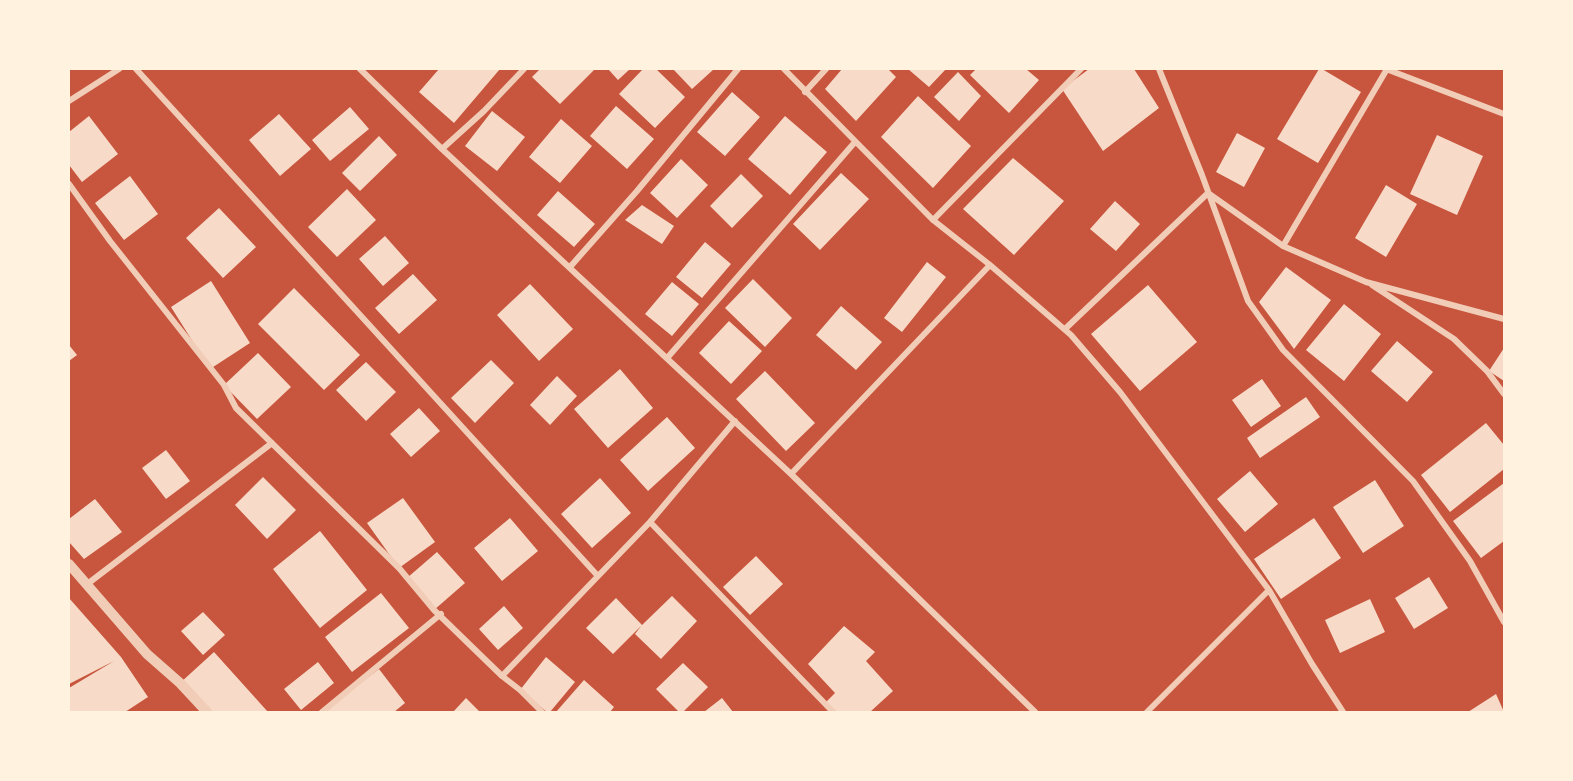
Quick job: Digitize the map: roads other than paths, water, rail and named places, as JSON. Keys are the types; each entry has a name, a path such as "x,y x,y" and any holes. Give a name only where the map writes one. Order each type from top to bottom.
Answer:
{"street":[{"path":"69,101 119,69"},
{"path":"136,69 597,575"},
{"path":"360,69 442,149 791,474 1035,712"},
{"path":"442,149 484,111 524,69"},
{"path":"570,267 637,191 738,69"},
{"path":"784,69 933,220 1065,329 1120,392 1269,590 1343,712"},
{"path":"805,92 826,69"},
{"path":"933,220 1081,69"},
{"path":"1159,69 1248,301 1283,350 1413,481 1470,561 1504,622"},
{"path":"1283,246 1387,69 1504,114"},
{"path":"668,357 855,142"},
{"path":"69,184 110,241 224,386 236,408 399,568 434,610 441,614 502,676 542,712"},
{"path":"1208,193 1283,246 1366,282 1504,319"},
{"path":"1065,329 1208,193"},
{"path":"791,474 990,265"},
{"path":"1366,282 1454,339 1487,371 1504,394"},
{"path":"502,676 650,522 735,421"},
{"path":"86,585 272,443"},
{"path":"650,522 833,712"},
{"path":"69,564 147,654 180,683 207,712"},
{"path":"1147,712 1269,590"},
{"path":"322,712 441,614"}]}
